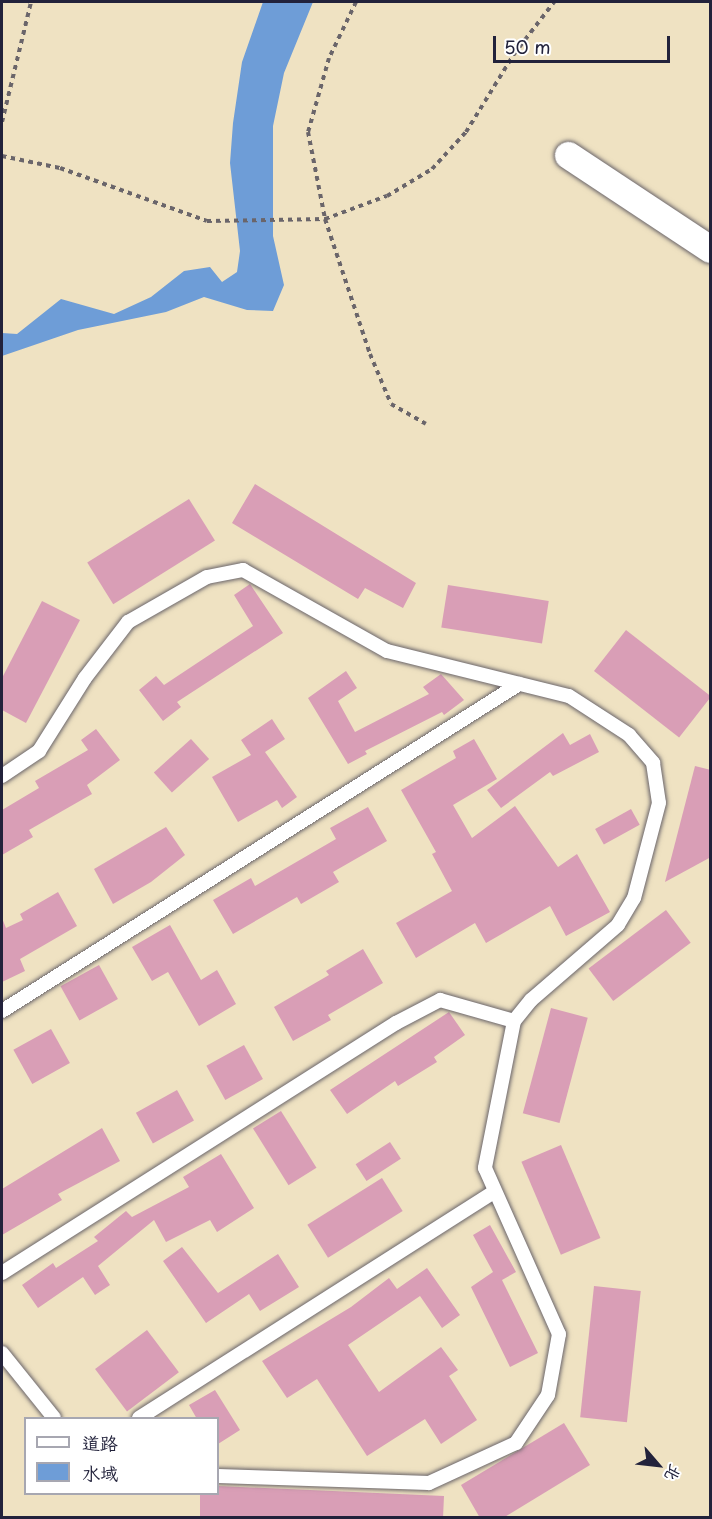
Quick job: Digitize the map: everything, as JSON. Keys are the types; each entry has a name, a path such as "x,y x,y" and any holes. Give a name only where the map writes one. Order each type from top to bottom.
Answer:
{"street":[{"path":"568,155 711,249"}],"lane":[{"path":"2,776 39,751 85,678 128,622 207,577 243,570 387,651 569,696 629,735 653,763 659,803 634,898 618,925 531,1000 514,1021 485,1168 559,1334 548,1395 516,1443 429,1484 219,1476"},
{"path":"2,1011 519,684"},
{"path":"2,1273 386,1029 440,1000 514,1021"},
{"path":"142,1417 494,1192"},
{"path":"2,1353 52,1417"}],"path":[{"path":"2,122 31,2"},
{"path":"356,2 329,58 308,132 325,219 392,404 426,424"},
{"path":"2,156 60,168 207,221 325,219 387,196 432,169 466,132 514,54 554,2"}],"water":[{"path":"263,2 313,2 284,73 273,126 273,236 284,285 273,311 247,310 204,297 166,312 78,330 2,356 2,333 17,334 61,299 114,314 151,297 184,271 210,267 222,282 237,272 240,251 230,163 233,123 242,62"}],"building":[{"path":"255,484 416,583 403,608 365,588 358,599 232,523"},
{"path":"189,499 215,541 113,604 87,563"},
{"path":"250,584 283,633 177,702 181,707 163,721 139,690 156,676 164,685 253,626 234,595"},
{"path":"448,585 549,601 542,643 441,627"},
{"path":"42,601 80,620 26,723 2,710 2,678"},
{"path":"626,630 710,696 679,737 594,671"},
{"path":"346,671 357,688 338,701 355,732 429,694 423,687 441,674 464,700 444,715 442,712 365,751 367,754 348,764 308,698"},
{"path":"272,719 285,739 265,752 297,797 282,808 277,800 238,822 212,777 251,755 241,740"},
{"path":"96,729 120,760 87,785 92,794 29,830 33,837 2,855 2,810 39,788 35,781 88,750 81,740"},
{"path":"563,733 570,745 590,734 599,752 553,776 550,772 501,808 487,790"},
{"path":"191,739 209,759 172,793 154,772"},
{"path":"474,739 497,779 453,805 472,838 515,806 558,867 577,854 610,912 566,936 550,906 486,943 475,923 416,958 396,923 452,891 432,854 436,852 401,790 456,758 453,751"},
{"path":"695,766 711,770 711,857 665,882"},
{"path":"368,807 387,841 333,872 339,882 301,904 297,897 233,934 213,900 251,878 255,886 336,839 330,828"},
{"path":"631,809 640,825 604,845 595,829"},
{"path":"166,827 185,855 151,882 113,904 94,869"},
{"path":"58,892 77,926 20,959 25,971 2,982 2,918 6,928 23,920 20,914"},
{"path":"666,910 691,943 613,1001 589,968"},
{"path":"170,925 201,980 217,970 236,1004 199,1026 168,972 152,981 132,947"},
{"path":"363,949 383,983 328,1015 331,1020 293,1041 274,1007 329,975 326,971"},
{"path":"99,965 118,999 79,1020 61,986"},
{"path":"551,1008 588,1018 559,1123 523,1113"},
{"path":"449,1012 465,1035 434,1057 437,1062 398,1086 395,1081 347,1114 330,1090"},
{"path":"51,1029 70,1063 32,1084 13,1050"},
{"path":"244,1045 263,1079 225,1100 206,1066"},
{"path":"177,1090 194,1121 153,1143 136,1113"},
{"path":"281,1111 317,1168 289,1185 253,1128"},
{"path":"102,1128 120,1161 58,1194 62,1200 2,1235 2,1189"},
{"path":"390,1142 401,1159 367,1181 356,1164"},
{"path":"561,1145 600,1238 561,1255 521,1162"},
{"path":"221,1154 254,1208 217,1232 210,1220 166,1242 154,1220 98,1266 110,1285 95,1295 83,1277 38,1308 22,1285 53,1263 56,1268 98,1241 94,1237 126,1211 132,1217 189,1187 183,1177"},
{"path":"382,1178 403,1211 328,1258 307,1225"},
{"path":"490,1225 516,1272 502,1280 538,1353 510,1367 471,1287 493,1272 473,1235"},
{"path":"182,1247 218,1293 278,1254 299,1287 260,1311 249,1294 206,1323 163,1261"},
{"path":"427,1268 460,1315 442,1328 420,1296 348,1345 379,1392 441,1347 458,1370 449,1376 477,1420 441,1444 425,1419 367,1456 317,1379 287,1398 262,1361 351,1307 389,1278 397,1289"},
{"path":"594,1286 641,1291 627,1422 580,1417"},
{"path":"147,1330 179,1372 127,1411 95,1369"},
{"path":"215,1390 240,1430 219,1443 219,1417 196,1417 189,1405"},
{"path":"564,1423 590,1465 503,1518 480,1518 461,1485"},
{"path":"219,1486 444,1496 443,1518 200,1518 200,1495 219,1495"}]}
